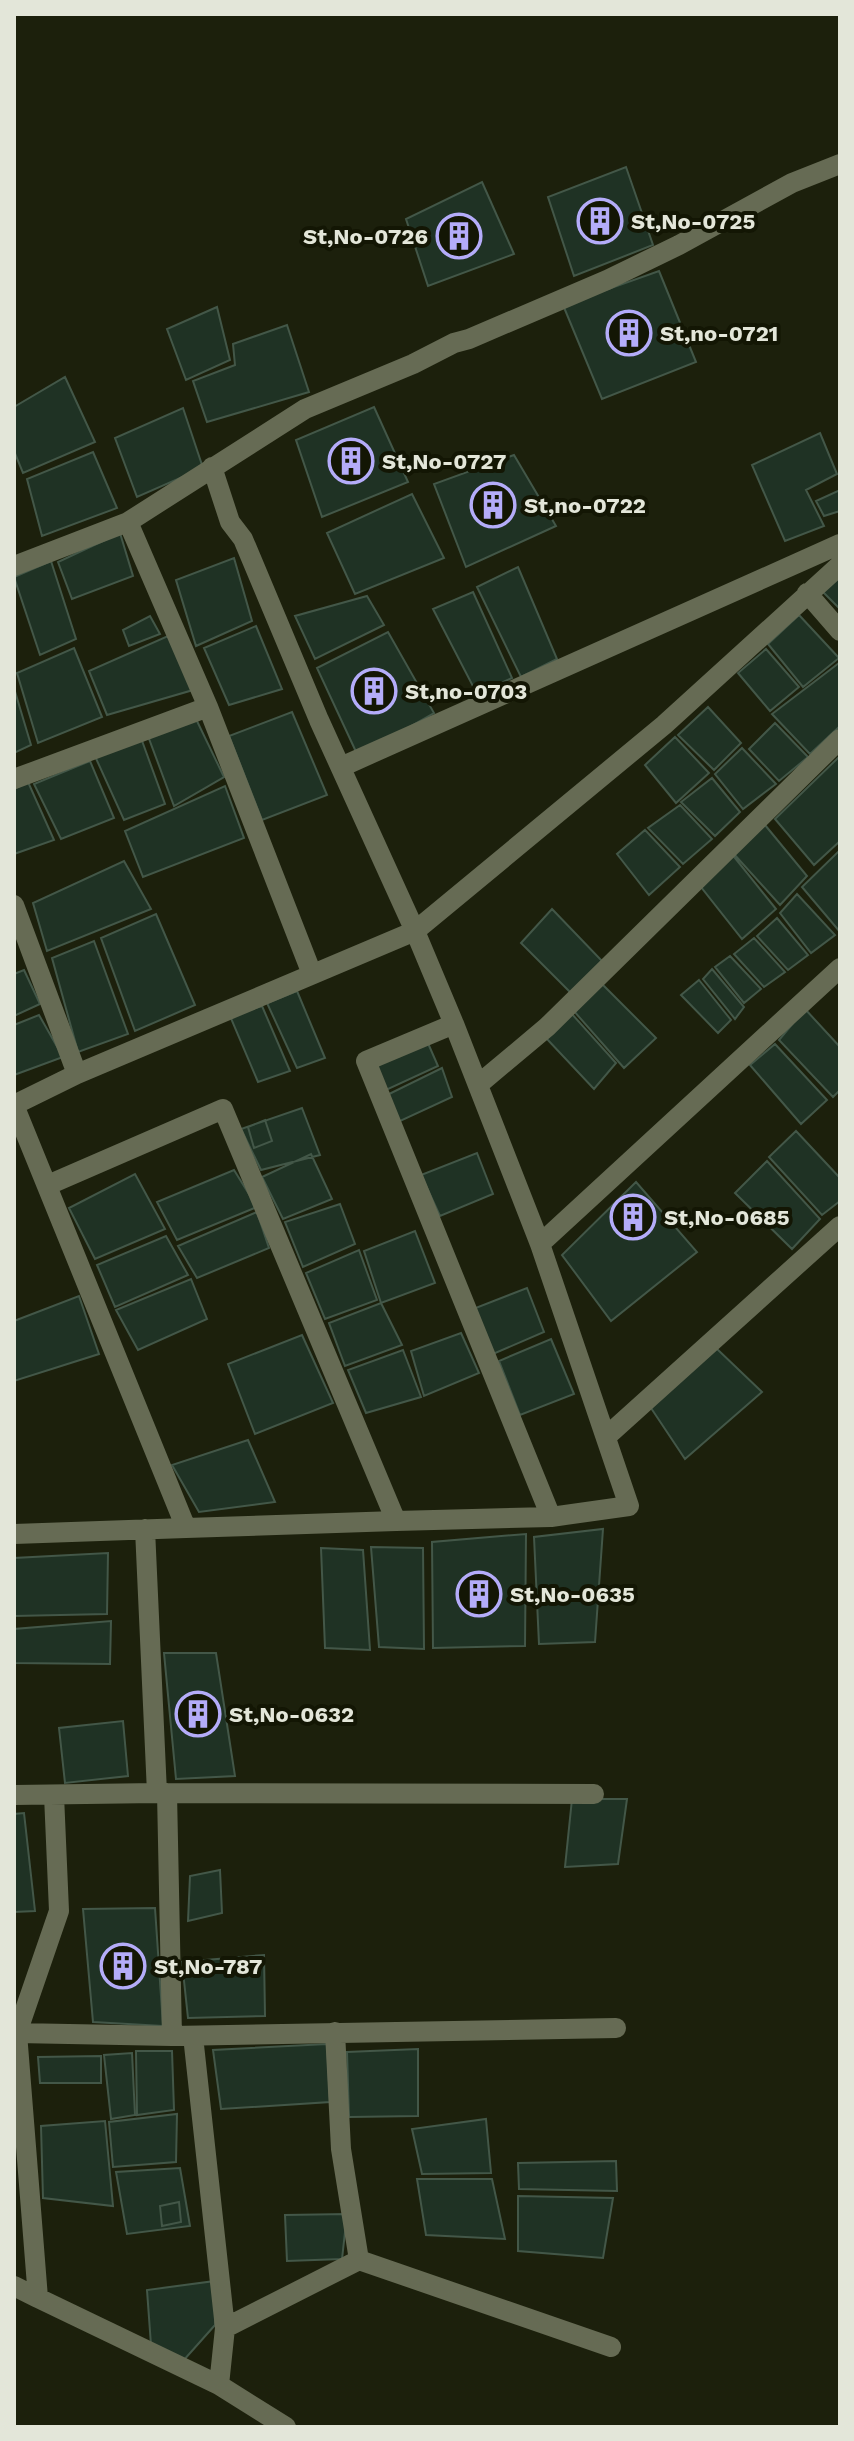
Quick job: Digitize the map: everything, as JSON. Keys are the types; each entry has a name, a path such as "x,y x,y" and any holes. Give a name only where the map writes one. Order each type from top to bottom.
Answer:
{"street":[{"path":"14,566 128,522 305,409 607,280 679,245 792,183 840,164"},
{"path":"14,1534 551,1517 629,1506 540,1244 479,1084 243,539 230,522 212,467"},
{"path":"128,522 208,707 312,974"},
{"path":"341,767 840,544"},
{"path":"186,1528 15,1105 77,1074 415,931 664,725 840,565"},
{"path":"807,593 840,631"},
{"path":"14,779 208,707"},
{"path":"479,1084 547,1027 840,739"},
{"path":"14,905 77,1074"},
{"path":"540,1244 840,968"},
{"path":"454,1024 366,1061 551,1517"},
{"path":"48,1185 223,1109 396,1521"},
{"path":"607,1436 840,1226"},
{"path":"145,1529 162,1793 172,2036"},
{"path":"14,1795 594,1794"},
{"path":"38,2298 15,2033 59,1911 54,1795"},
{"path":"15,2033 193,2036 616,2028"},
{"path":"335,2032 341,2149 359,2260"},
{"path":"193,2036 225,2328 219,2385"},
{"path":"225,2328 359,2260 611,2347"},
{"path":"14,2286 219,2385 286,2427"}],"building":[{"name":"St,No-0725","path":"626,167 653,245 574,276 548,197"},
{"name":"St,No-0726","path":"482,182 514,254 428,286 406,219"},
{"name":"St,no-0721","path":"659,271 696,362 602,399 563,305"},
{"path":"217,307 230,360 186,380 167,329"},
{"path":"287,325 309,392 207,422 193,381 235,365 233,344"},
{"path":"65,377 95,442 23,473 14,451 14,407"},
{"name":"St,No-0727","path":"374,407 408,482 322,517 296,440"},
{"path":"183,408 203,468 137,497 115,438"},
{"path":"820,433 837,474 806,490 824,526 785,541 752,465"},
{"path":"93,452 117,508 42,536 27,479"},
{"name":"St,no-0722","path":"514,455 556,526 466,567 434,484"},
{"path":"840,490 840,511 824,516 816,501"},
{"path":"412,494 444,558 355,594 327,533"},
{"path":"120,533 133,576 72,599 58,562"},
{"path":"234,558 252,621 196,646 176,580"},
{"path":"51,561 76,639 40,655 14,577"},
{"path":"518,567 557,659 521,677 477,587"},
{"path":"840,575 840,609 822,591"},
{"path":"473,592 512,678 477,694 433,609"},
{"path":"367,596 384,625 315,659 295,616"},
{"path":"799,615 839,658 803,687 768,644"},
{"path":"150,616 160,634 129,646 123,630"},
{"path":"256,626 282,689 229,705 204,648"},
{"name":"St,no-0703","path":"388,632 434,713 358,756 317,668"},
{"path":"168,636 193,690 107,715 89,671"},
{"path":"74,648 102,717 38,743 17,673"},
{"path":"766,649 799,687 770,711 738,673"},
{"path":"839,663 840,726 810,754 772,714"},
{"path":"14,688 31,745 14,753"},
{"path":"708,707 741,743 714,770 678,735"},
{"path":"292,712 327,795 262,820 229,736"},
{"path":"196,719 224,777 174,806 148,736"},
{"path":"775,723 808,757 779,781 749,749"},
{"path":"675,737 709,773 676,803 645,765"},
{"path":"141,738 165,804 124,820 94,754"},
{"path":"742,748 776,784 743,809 715,774"},
{"path":"840,756 840,841 814,865 775,819"},
{"path":"90,761 114,818 61,839 34,784"},
{"path":"712,778 740,812 715,836 681,802"},
{"path":"28,782 54,840 14,854 14,789"},
{"path":"225,786 244,838 143,877 125,831"},
{"path":"680,805 712,839 683,864 648,828"},
{"path":"765,825 807,876 780,905 733,853"},
{"path":"645,830 680,867 649,895 617,854"},
{"path":"840,850 840,932 802,887"},
{"path":"731,853 776,909 742,939 701,887"},
{"path":"124,861 151,909 47,951 33,903"},
{"path":"797,894 835,935 811,953 780,913"},
{"path":"552,909 602,961 571,993 521,943"},
{"path":"156,914 195,1005 135,1031 101,938"},
{"path":"777,918 808,955 788,970 757,936"},
{"path":"754,938 785,972 764,987 734,954"},
{"path":"94,941 128,1034 78,1052 52,958"},
{"path":"730,956 761,989 744,1003 715,967"},
{"path":"712,969 744,1007 735,1019 703,979"},
{"path":"24,970 40,1004 14,1016 14,974"},
{"path":"699,980 731,1020 718,1033 681,995"},
{"path":"600,982 656,1038 624,1068 573,1010"},
{"path":"297,991 325,1058 297,1068 267,1003"},
{"path":"262,1006 290,1071 258,1082 230,1016"},
{"path":"805,1009 840,1047 840,1090 833,1097 779,1040"},
{"path":"571,1013 616,1063 594,1089 546,1038"},
{"path":"39,1015 63,1057 14,1075 14,1025"},
{"path":"427,1041 438,1066 386,1090 376,1066"},
{"path":"775,1044 827,1100 801,1124 750,1065"},
{"path":"442,1068 452,1097 398,1122 387,1095"},
{"path":"302,1108 320,1155 261,1170 241,1129"},
{"path":"265,1120 272,1141 254,1148 248,1127"},
{"path":"796,1131 840,1178 840,1201 822,1215 769,1157"},
{"path":"477,1153 493,1194 440,1216 421,1175"},
{"path":"311,1154 332,1199 283,1219 262,1177"},
{"path":"767,1161 820,1219 792,1249 735,1193"},
{"path":"234,1170 257,1207 177,1240 157,1202"},
{"path":"135,1174 165,1229 95,1259 69,1208"},
{"name":"St,No-0685","path":"636,1182 697,1252 611,1321 562,1255"},
{"path":"340,1204 355,1244 303,1267 285,1222"},
{"path":"257,1212 269,1248 197,1278 178,1246"},
{"path":"415,1231 435,1283 381,1303 364,1251"},
{"path":"166,1236 188,1275 115,1307 97,1265"},
{"path":"359,1250 377,1300 325,1319 306,1273"},
{"path":"191,1279 207,1319 138,1350 116,1310"},
{"path":"527,1288 544,1332 493,1354 473,1309"},
{"path":"79,1296 99,1354 14,1381 14,1321"},
{"path":"381,1303 402,1345 345,1366 329,1323"},
{"path":"461,1333 479,1373 424,1396 411,1351"},
{"path":"302,1335 333,1403 255,1434 228,1364"},
{"path":"551,1339 574,1394 520,1415 499,1361"},
{"path":"716,1348 762,1392 685,1459 649,1405"},
{"path":"403,1350 421,1397 366,1413 348,1370"},
{"path":"248,1440 275,1502 199,1512 172,1465"},
{"path":"603,1529 595,1642 539,1644 534,1537"},
{"name":"St,No-0635","path":"526,1534 525,1646 433,1648 432,1542"},
{"path":"371,1547 423,1548 424,1649 379,1647"},
{"path":"321,1548 363,1550 370,1650 325,1648"},
{"path":"108,1553 107,1614 14,1616 14,1558"},
{"path":"111,1621 110,1664 14,1663 14,1629"},
{"name":"St,No-0632","path":"164,1653 216,1653 235,1776 176,1779"},
{"path":"123,1721 128,1776 65,1783 59,1728"},
{"path":"572,1799 627,1799 618,1864 565,1867"},
{"path":"24,1813 35,1911 14,1912 14,1814"},
{"path":"220,1870 222,1913 188,1921 190,1876"},
{"name":"St,No-787","path":"155,1908 163,2026 93,2022 83,1909"},
{"path":"264,1955 265,2016 188,2018 182,1962"},
{"path":"327,2044 330,2102 221,2109 213,2050"},
{"path":"418,2049 418,2116 349,2117 347,2052"},
{"path":"136,2051 172,2051 174,2110 137,2115"},
{"path":"132,2053 135,2115 111,2119 104,2055"},
{"path":"101,2056 101,2083 40,2083 38,2057"},
{"path":"177,2114 176,2162 113,2167 109,2122"},
{"path":"486,2119 491,2173 422,2174 412,2129"},
{"path":"105,2121 113,2206 43,2198 41,2126"},
{"path":"616,2161 617,2191 519,2189 518,2163"},
{"path":"180,2168 190,2226 127,2234 116,2172"},
{"path":"417,2179 492,2179 505,2239 426,2235"},
{"path":"518,2196 613,2198 603,2258 518,2251"},
{"path":"179,2202 181,2222 162,2226 160,2206"},
{"path":"347,2214 342,2259 287,2261 285,2215"},
{"path":"215,2281 215,2325 183,2361 151,2345 147,2290"}],"place":[{"name":"St,No-0725","path":"600,221"},
{"name":"St,No-0726","path":"459,236"},
{"name":"St,no-0721","path":"629,333"},
{"name":"St,No-0727","path":"351,461"},
{"name":"St,no-0722","path":"493,505"},
{"name":"St,no-0703","path":"374,691"},
{"name":"St,No-0685","path":"633,1217"},
{"name":"St,No-0635","path":"479,1594"},
{"name":"St,No-0632","path":"198,1714"},
{"name":"St,No-787","path":"123,1966"}]}
